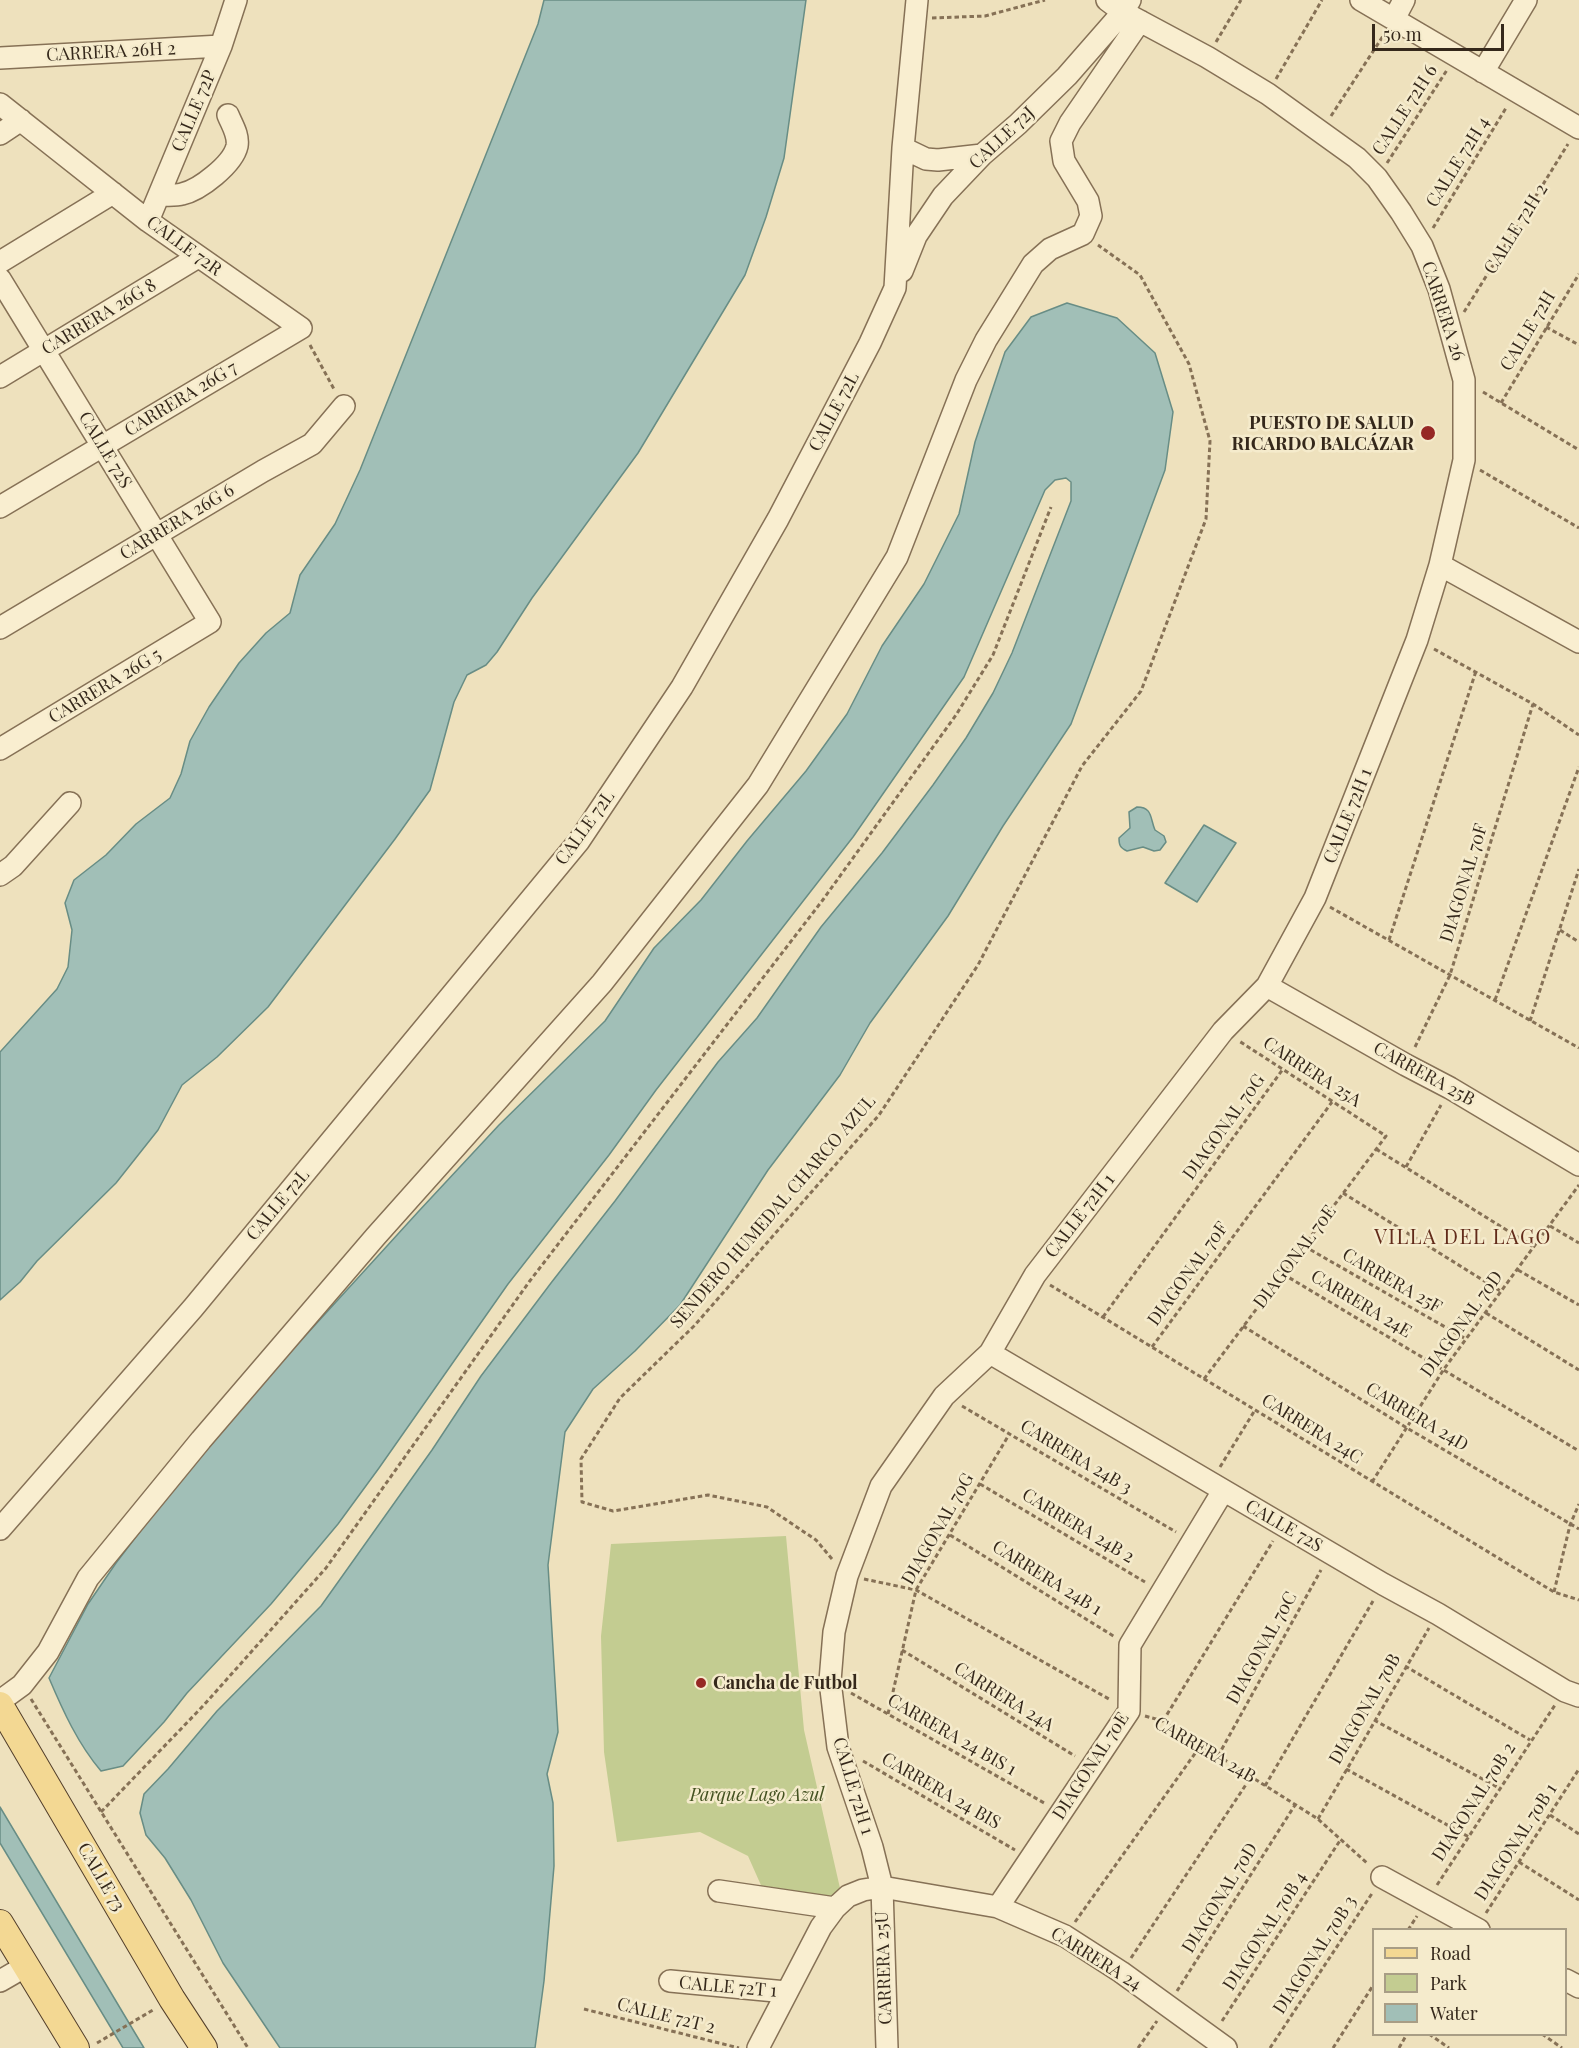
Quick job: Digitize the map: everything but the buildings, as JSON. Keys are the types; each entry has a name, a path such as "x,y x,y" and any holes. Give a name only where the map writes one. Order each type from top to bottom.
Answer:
{"main road":[{"name":"CALLE 73","path":"0,1703 172,1999 204,2048"},
{"path":"0,1923 26,1966 86,2045"}],"street":[{"name":"CALLE 72P","path":"148,220 221,46 236,0"},
{"path":"1361,0 1579,127"},
{"path":"1394,19 1404,0"},
{"path":"1483,72 1526,0"},
{"name":"CARRERA 26","path":"1125,8 1268,94 1357,158 1377,178 1422,246 1439,289 1464,380 1464,460 1440,565"},
{"path":"0,1703 22,1685 48,1652 88,1578 201,1440 376,1236 602,983 758,785 897,557 966,380 986,340 1033,264 1050,249 1083,234 1091,216 1088,201 1064,161 1061,141 1125,8"},
{"name":"CALLE 72J","path":"895,288 916,236 943,196 982,155 1018,124 1067,76 1125,8"},
{"name":"CALLE 72L","path":"0,1529 193,1308 579,841 688,677 778,519 870,343 895,288 903,148 916,9"},
{"name":"CARRERA 26H 2","path":"0,58 221,46"},
{"name":"CALLE 72R","path":"0,104 148,220 301,328"},
{"path":"159,195 183,194 203,184 227,165 237,147 237,133 228,115"},
{"path":"0,134 21,120"},
{"path":"903,148 926,159 938,160 982,155"},
{"path":"0,262 113,193"},
{"name":"CARRERA 26G 8","path":"0,377 198,257"},
{"name":"CALLE 72S","path":"0,279 210,622"},
{"name":"CARRERA 26G 7","path":"0,507 301,328"},
{"name":"CARRERA 26G 6","path":"0,628 312,444 344,406"},
{"path":"1440,565 1579,642"},
{"name":"CALLE 72H 1","path":"882,1887 872,1847 838,1748 830,1681 834,1632 847,1576 881,1486 944,1396 990,1353 1035,1275 1223,1031 1267,986 1315,898 1417,640 1440,565"},
{"name":"CARRERA 26G 5","path":"1,745 210,622"},
{"path":"0,875 13,866 70,803"},
{"name":"CARRERA 25B","path":"1267,986 1450,1088 1579,1165"},
{"name":"CALLE 72S","path":"990,1353 1572,1694"},
{"path":"1130,1645 1193,1542 1217,1487"},
{"name":"DIAGONAL 70E","path":"998,1906 1129,1711 1130,1645"},
{"path":"1382,1877 1475,1928"},
{"name":"CARRERA 24","path":"882,1887 998,1906 1065,1936 1121,1972 1219,2043"},
{"name":"CALLE 72T 1","path":"758,2048 821,1927 835,1908 848,1896 863,1890 882,1887"},
{"name":"CARRERA 25U","path":"882,1887 890,2046"},
{"path":"719,1891 835,1908"},
{"path":"0,1981 26,1966"},
{"name":"CALLE 72T 1","path":"670,1981 786,1992"}],"path":[{"path":"916,9 944,18 985,16 1045,0"},
{"path":"1207,57 1241,0"},
{"path":"1268,94 1322,0"},
{"path":"1321,132 1394,19"},
{"name":"CALLE 72H 6","path":"1377,178 1456,56"},
{"name":"CALLE 72H 4","path":"1422,246 1516,91"},
{"name":"CALLE 72H 2","path":"1452,331 1579,127"},
{"name":"SENDERO HUMEDAL CHARCO AZUL","path":"847,1576 816,1540 767,1508 708,1495 613,1511 582,1502 581,1459 620,1398 694,1326 879,1115 978,965 1082,766 1141,691 1206,519 1210,441 1189,364 1140,275 1083,234"},
{"name":"CALLE 72H","path":"1501,403 1579,274"},
{"path":"1546,327 1579,345"},
{"path":"301,328 344,406"},
{"path":"1464,380 1579,450"},
{"path":"1464,460 1579,528"},
{"path":"101,1812 202,1706 326,1568 528,1282 822,902 956,715 993,655 1051,507"},
{"path":"1417,640 1533,704 1579,735"},
{"path":"1389,940 1476,671"},
{"name":"DIAGONAL 70F","path":"1406,1065 1450,975 1533,704"},
{"path":"1495,1000 1579,767"},
{"path":"1530,1021 1579,869"},
{"path":"1315,898 1579,1048"},
{"path":"1560,930 1579,942"},
{"name":"CARRERA 25A","path":"1223,1031 1386,1136"},
{"name":"DIAGONAL 70G","path":"1103,1317 1282,1070"},
{"path":"1406,1167 1450,1088"},
{"name":"DIAGONAL 70F","path":"1152,1347 1332,1101"},
{"name":"DIAGONAL 70E","path":"1204,1379 1386,1136"},
{"path":"1376,1149 1534,1247"},
{"name":"DIAGONAL 70D","path":"1372,1482 1444,1369 1579,1185"},
{"path":"1342,1193 1502,1292"},
{"path":"1550,1226 1579,1243"},
{"name":"CARRERA 25F","path":"1303,1246 1466,1339"},
{"path":"1518,1269 1579,1305"},
{"name":"CARRERA 24E","path":"1283,1274 1579,1451"},
{"name":"CARRERA 24C","path":"1035,1275 1554,1592 1579,1600"},
{"path":"1486,1313 1579,1370"},
{"name":"CARRERA 24D","path":"1243,1326 1407,1428 1579,1529"},
{"name":"CARRERA 24B 3","path":"944,1396 1193,1542"},
{"path":"1217,1487 1255,1410"},
{"name":"DIAGONAL 70G","path":"888,1714 916,1590 1010,1433"},
{"name":"CARRERA 24B 2","path":"980,1484 1162,1592"},
{"path":"1554,1592 1570,1525 1579,1504"},
{"path":"1163,1721 1283,1524"},
{"name":"CARRERA 24B 1","path":"949,1534 1130,1645"},
{"name":"DIAGONAL 70C","path":"1218,1756 1330,1552"},
{"name":"CARRERA 24B","path":"847,1576 916,1590 1129,1711 1163,1721 1318,1819 1382,1877"},
{"path":"1265,1786 1383,1584"},
{"name":"DIAGONAL 70B","path":"1318,1819 1405,1666 1438,1614"},
{"name":"CARRERA 24A","path":"902,1650 1092,1766"},
{"path":"1405,1666 1531,1741"},
{"name":"CARRERA 24 BIS 1","path":"830,1681 1061,1812"},
{"path":"22,1685 248,2048"},
{"name":"DIAGONAL 70B 2","path":"1409,1928 1531,1741 1572,1694"},
{"path":"1374,1720 1500,1788"},
{"path":"1065,1936 1201,1745"},
{"name":"CARRERA 24 BIS","path":"838,1748 1030,1859"},
{"path":"1346,1769 1469,1837"},
{"name":"DIAGONAL 70B 1","path":"1478,1928 1579,1769"},
{"path":"1121,1972 1251,1777"},
{"name":"DIAGONAL 70D","path":"1138,2048 1295,1805"},
{"path":"1550,1815 1579,1833"},
{"name":"DIAGONAL 70B 4","path":"1219,2043 1341,1839"},
{"path":"1519,1862 1579,1900"},
{"name":"DIAGONAL 70B 3","path":"1270,2048 1382,1877"},
{"path":"1333,2048 1372,1987"},
{"name":"CALLE 72T 2","path":"584,2009 741,2048"},
{"path":"86,2045 154,2010"},
{"path":"1432,2036 1449,2048"},
{"path":"1545,2036 1562,2048"}],"green space":[{"name":"Cancha de Futbol","path":"786,1536 804,1730 842,1897 764,1892 748,1856 700,1832 617,1842 604,1752 601,1636 611,1544"}],"water":[{"path":"544,0 806,0 784,158 745,275 638,453 532,598 497,652 486,665 467,675 454,702 430,790 395,839 268,1007 217,1057 182,1085 158,1130 116,1183 0,1300 0,1052 57,989 68,967 72,930 65,903 74,880 106,855 136,824 170,798 181,774 190,741 209,707 239,663 266,633 290,613 300,575 335,524 360,470 538,24"},
{"path":"1067,303 1117,318 1155,353 1173,412 1165,470 1071,724 1003,826 948,916 870,1023 840,1075 768,1170 680,1305 635,1351 593,1389 565,1432 548,1565 558,1732 547,1774 553,1803 554,1866 544,1981 535,2048 280,2048 223,1963 191,1900 165,1858 146,1835 140,1813 144,1794 217,1711 321,1606 432,1450 481,1376 718,1062 757,1018 821,927 882,853 933,785 966,738 993,693 1012,653 1071,501 1071,482 1066,478 1055,480 1045,490 964,677 853,837 508,1284 338,1524 271,1604 187,1693 164,1722 123,1766 101,1771 78,1738 49,1678 88,1604 164,1500 284,1359 418,1212 499,1125 605,1021 654,948 701,900 806,771 847,714 882,646 924,584 959,514 975,442 1005,352 1031,317"},
{"path":"1137,807 1148,811 1155,830 1164,836 1166,842 1160,850 1154,851 1143,847 1127,851 1120,846 1119,838 1130,828 1129,812"},
{"path":"1204,825 1236,843 1197,902 1165,883"},
{"path":"0,1807 144,2048 123,2048 0,1843"}],"place":[{"name":"PUESTO DE SALUD RICARDO BALCÁZAR","path":"1428,433"},
{"name":"Cancha de Futbol","path":"701,1683"}],"district":[{"name":"VILLA DEL LAGO","path":"1463,1238"}],"park label":[{"name":"Parque Lago Azul","path":"757,1795"}]}
